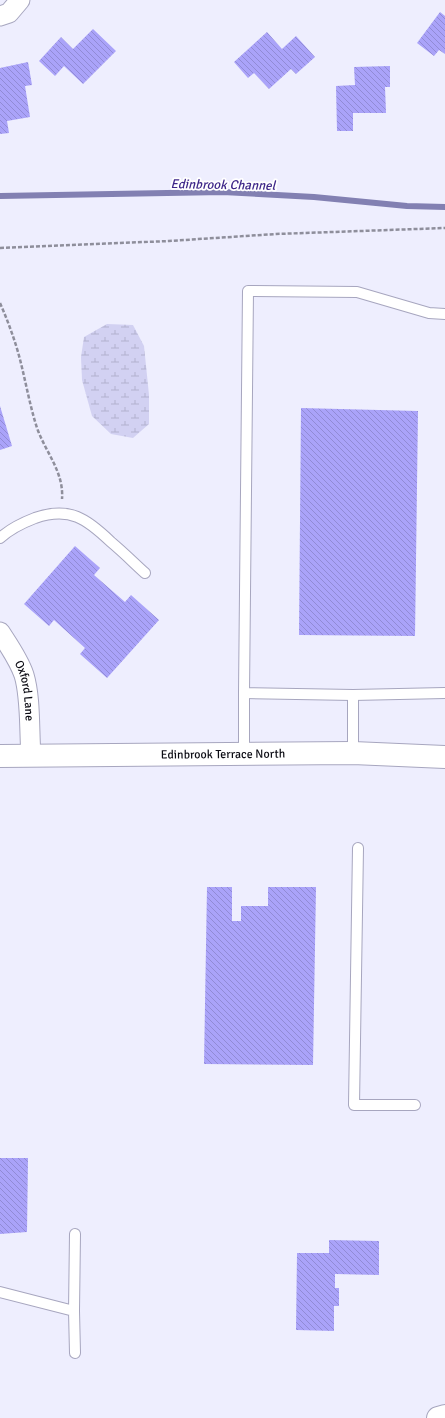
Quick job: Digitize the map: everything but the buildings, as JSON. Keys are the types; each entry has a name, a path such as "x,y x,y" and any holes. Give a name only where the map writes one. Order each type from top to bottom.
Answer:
{"street":[{"path":"0,16 9,13 20,0"},
{"name":"Oxford Lane","path":"0,632 24,675 27,693 31,755"},
{"name":"Edinbrook Terrace North","path":"0,756 353,753 445,756"},
{"path":"438,1418 445,1416"}],"lane":[{"path":"244,755 248,291 356,292 430,313 445,314"},
{"path":"0,538 6,532 23,522 47,514 61,513 82,518 93,525 145,574"},
{"path":"244,693 352,695 445,693"},
{"path":"352,695 353,753"},
{"path":"358,848 354,1105 415,1105"},
{"path":"74,1353 75,1234"},
{"path":"0,1292 74,1311"}],"path":[{"path":"0,248 169,241 284,233 445,228"},
{"path":"0,303 14,339 37,428 47,452 60,475 63,493 61,513"}],"green space":[{"path":"107,324 133,325 144,346 149,395 149,424 133,438 111,434 92,416 82,380 81,357 84,337"}],"waterway":[{"name":"Edinbrook Channel","path":"0,196 223,192 314,197 407,206 445,207"}]}
